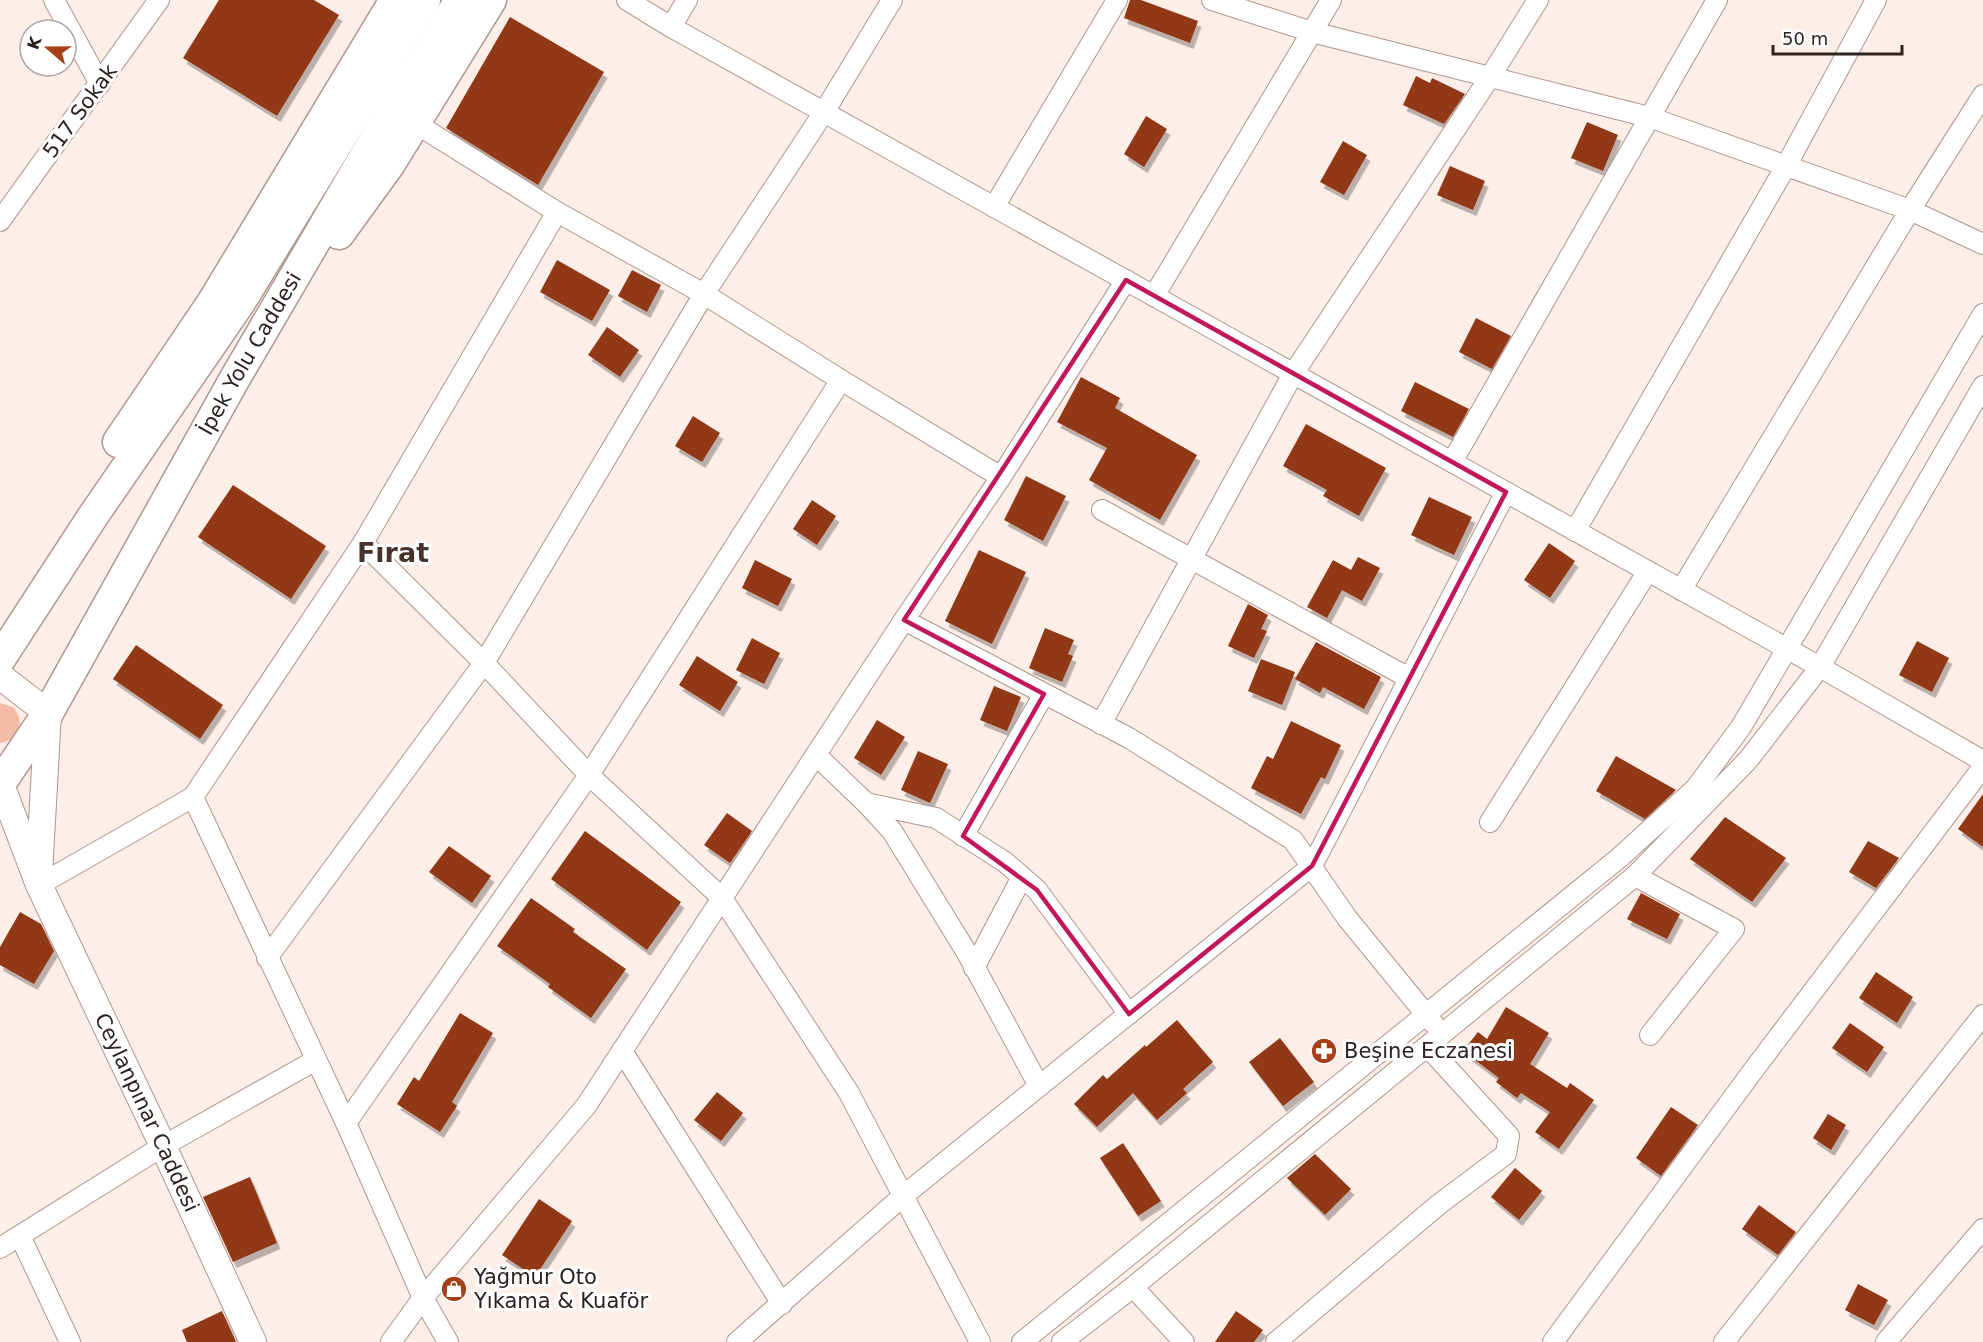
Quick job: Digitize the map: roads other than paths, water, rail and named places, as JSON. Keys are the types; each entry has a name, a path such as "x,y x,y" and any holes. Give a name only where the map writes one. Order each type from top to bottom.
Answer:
{"highway":[{"path":"0,657 75,508 212,303 395,0"},
{"name":"İpek Yolu Caddesi","path":"0,657 93,516 239,304 425,0"},
{"name":"İpek Yolu Caddesi","path":"0,783 48,713 234,380 389,115 460,0"},
{"path":"234,380 389,165 491,0"}],"main road":[{"path":"0,676 48,713"},
{"name":"Ceylanpınar Caddesi","path":"39,885 48,713"},
{"name":"Ceylanpınar Caddesi","path":"0,783 39,885 253,1342"}],"street":[{"path":"54,0 99,84"},
{"name":"517 Sokak","path":"0,221 159,0"},
{"path":"627,0 671,27 1820,667 1983,761"},
{"path":"671,27 687,0"},
{"path":"267,958 484,663 705,294 824,112 892,0"},
{"path":"994,207 1117,0"},
{"path":"1212,0 1312,32 1649,117 1910,210 1983,244"},
{"path":"1154,296 1331,0"},
{"path":"1101,724 1293,374 1490,77 1538,0"},
{"path":"1452,462 1717,0"},
{"path":"1575,531 1786,166 1876,0"},
{"path":"1681,590 1910,210 1983,95"},
{"path":"415,123 557,212 705,294 1001,477"},
{"path":"39,885 193,797 363,543 557,212"},
{"path":"391,1342 423,1298 586,1106 904,620 1001,477 1126,280"},
{"path":"1022,1342 1618,858 1695,789 1741,727 1983,314"},
{"path":"346,1123 590,775 841,380"},
{"path":"1062,1342 1133,1287 1635,876 1748,760 1820,667 1983,386"},
{"path":"737,1342 903,1196 1311,867 1506,492"},
{"path":"1102,510 1409,678"},
{"path":"363,543 484,663 590,775 722,898 849,1093 980,1342"},
{"path":"1490,822 1648,571"},
{"path":"904,620 1129,738 1293,840 1347,918 1426,1015 1435,1040 1509,1136 1506,1154 1438,1205 1276,1342"},
{"path":"963,836 1044,694"},
{"path":"816,755 892,831 974,968 1039,1086"},
{"path":"1553,1342 1755,1068 1983,767"},
{"path":"193,797 346,1123 423,1298 448,1342"},
{"path":"866,803 936,819 1005,862 1037,890 1129,1014"},
{"path":"1635,876 1734,929 1650,1035"},
{"path":"974,968 1022,877"},
{"path":"1724,1342 1983,1015"},
{"path":"622,1052 782,1304"},
{"path":"0,1248 163,1146 316,1060"},
{"path":"1886,1342 1983,1229"},
{"path":"20,1236 70,1342"},
{"path":"1133,1287 1184,1342"}],"place":[{"name":"Beşine Eczanesi","path":"1324,1051"},
{"name":"Yağmur Oto Yıkama & Kuaför","path":"454,1289"}],"district":[{"name":"Fırat","path":"393,553"}]}
